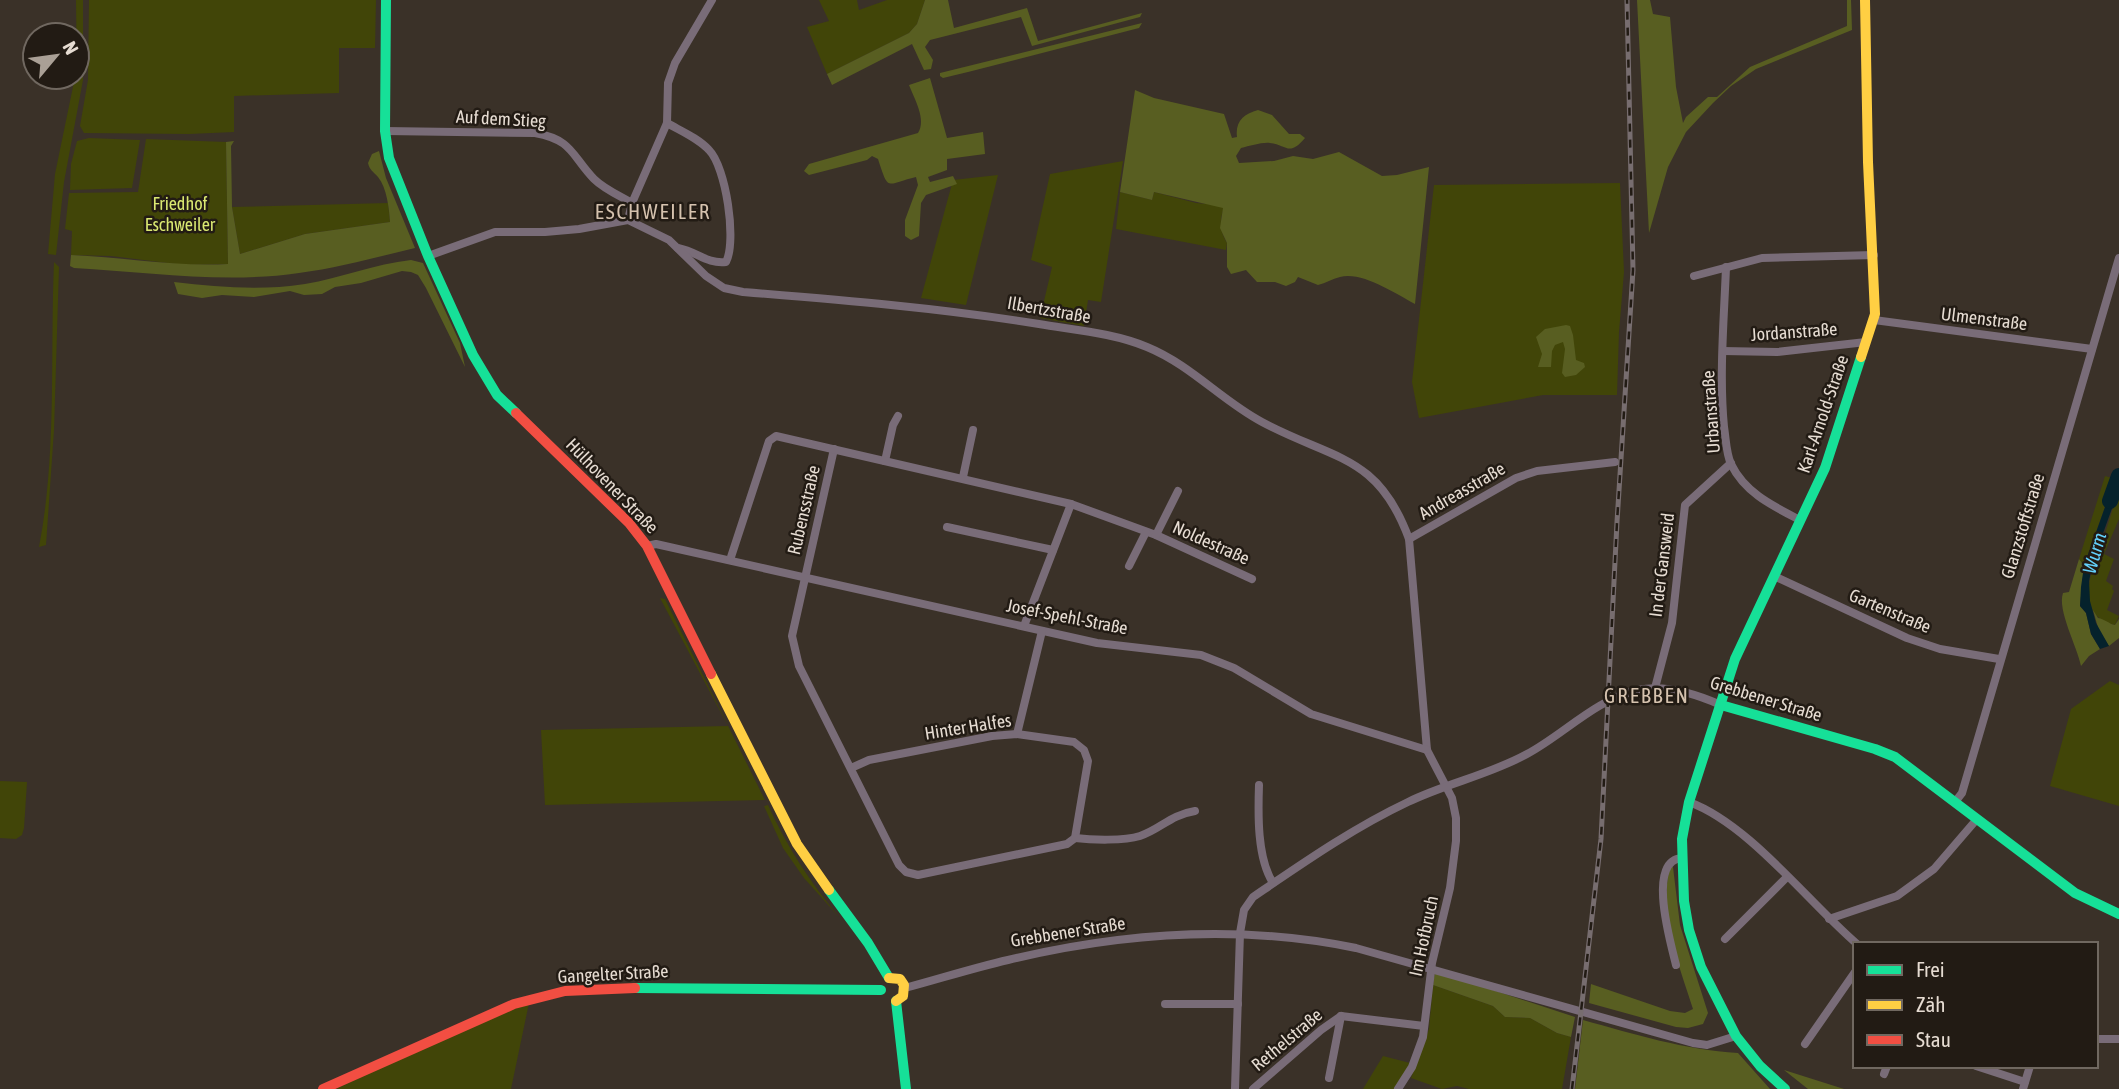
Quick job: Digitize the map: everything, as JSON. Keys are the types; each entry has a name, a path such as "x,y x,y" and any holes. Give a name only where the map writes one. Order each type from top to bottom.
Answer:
{"main road":[{"name":"Hülhovener Straße","path":"386,0 385,131 393,169 428,256 473,355 497,395 629,523 647,546 797,844 817,876 868,942 889,978"},
{"name":"Karl-Arnold-Straße","path":"1785,1089 1760,1066 1736,1036 1712,992 1689,930 1684,901 1682,858 1689,802 1735,659 1836,439 1874,320 1876,301 1868,162 1865,0"},
{"name":"Grebbener Straße","path":"1721,705 1875,748 1895,757 2075,893 2119,914"},
{"path":"889,978 900,979 905,988 903,996 896,1001 886,999 881,990 883,983 889,978"},
{"name":"Gangelter Straße","path":"323,1089 514,1003 565,991 629,988 881,990"},
{"path":"896,1001 906,1089"}],"street":[{"path":"428,256 495,232 579,229 628,220 632,203 667,122 668,83 675,63 712,0"},
{"path":"667,122 698,140 716,159 723,179 730,226 730,255 726,262 713,263 692,251 678,248"},
{"name":"Auf dem Stieg","path":"385,131 535,133 550,136 574,153 596,181 632,203"},
{"name":"Ilbertzstraße","path":"628,220 652,230 678,248 706,276 724,288 743,292 956,311 1097,334 1144,346 1186,368 1264,424 1346,459 1364,470 1390,498 1402,517 1409,539 1427,750"},
{"path":"1694,276 1762,258 1874,255"},
{"name":"Glanzstoffstraße","path":"1955,802 1962,793 1999,659 2119,258"},
{"name":"Urbanstraße","path":"1726,267 1721,394 1726,446 1731,463 1748,488 1762,501 1800,520"},
{"name":"Ulmenstraße","path":"1874,320 2092,349"},
{"name":"Jordanstraße","path":"1723,351 1777,352 1866,342"},
{"path":"885,461 893,425 898,416"},
{"path":"963,477 973,430"},
{"name":"Noldestraße","path":"730,560 769,442 776,436 1071,504 1156,535 1252,579"},
{"name":"Rubensstraße","path":"806,578 834,449"},
{"name":"Andreasstraße","path":"1409,539 1516,478 1537,471 1615,462"},
{"name":"In der Gansweid","path":"1655,688 1672,623 1685,505 1731,463"},
{"name":"Noldestraße","path":"1156,535 1178,491"},
{"path":"1024,626 1071,504"},
{"path":"947,527 1053,550"},
{"name":"Noldestraße","path":"1129,566 1146,532"},
{"name":"Josef-Spehl-Straße","path":"647,546 656,544 1097,643 1201,654 1234,668 1311,714 1427,750"},
{"name":"Gartenstraße","path":"1774,576 1907,638 1940,649 1999,659"},
{"path":"806,578 792,636 799,666 899,865 906,872 918,875 943,870 1067,844 1075,838 1091,840 1140,836 1179,814 1195,811"},
{"path":"1017,734 1042,631"},
{"name":"Grebbener Straße","path":"1240,933 1244,910 1253,897 1379,816 1445,786 1496,769 1530,753 1589,713 1623,695 1655,688 1674,690 1721,705"},
{"name":"Hinter Halfes","path":"851,768 869,760 992,736 1017,734 1074,742 1084,750 1088,761 1075,838"},
{"path":"1427,750 1445,786"},
{"path":"1259,785 1258,830 1266,872 1273,883"},
{"name":"Im Hofbruch","path":"1398,1089 1412,1067 1423,1037 1432,963 1450,888 1456,841 1452,798 1445,786"},
{"path":"1689,802 1709,809 1737,830 1855,942"},
{"path":"1829,919 1897,897 1934,869 1977,819"},
{"path":"1676,965 1663,900 1663,885 1669,862 1674,858 1682,858"},
{"path":"1725,939 1787,877"},
{"path":"1235,1089 1240,933"},
{"name":"Grebbener Straße","path":"905,988 1008,960 1084,945 1163,936 1240,933 1311,939 1411,962 1707,1045 1736,1036"},
{"path":"1805,1044 1853,975"},
{"path":"1165,1004 1238,1004"},
{"path":"1329,1078 1341,1016 1424,1026"},
{"name":"Rethelstraße","path":"1253,1089 1341,1016"},
{"path":"2098,1039 2119,1039"},
{"path":"1981,1068 2024,1085 2029,1068"}],"green space":[{"path":"76,0 83,0 83,21 76,21"},
{"path":"89,0 376,0 375,48 339,48 339,93 234,96 234,132 84,133 80,126 86,91 91,91 91,21 89,21"},
{"path":"819,0 857,0 859,10 887,0 925,0 917,24 909,33 827,74 807,27 829,21"},
{"path":"925,0 948,0 954,28 1027,8 1038,41 1142,13 1140,17 1032,46 1021,17 930,40 925,47 933,60 931,69 924,70 912,44 832,85 827,74 909,33 917,24"},
{"path":"1637,0 1650,0 1653,14 1670,17 1676,87 1683,123 1708,97 1717,97 1750,67 1847,26 1847,0 1851,0 1852,30 1756,69 1731,86 1686,132 1668,167 1649,233"},
{"path":"1142,23 1139,28 968,72 943,78 940,76 940,73"},
{"path":"930,78 947,138 983,132 985,154 947,159 947,170 928,177 930,182 953,176 957,184 926,195 921,203 919,236 911,240 905,236 905,220 918,185 916,177 890,183 884,177 878,159 872,156 867,160 809,175 804,171 809,164 918,133 920,116 909,85"},
{"path":"1135,90 1154,98 1224,114 1232,138 1237,137 1237,127 1242,119 1258,110 1272,115 1289,134 1300,134 1305,138 1291,148 1267,143 1241,148 1236,156 1239,163 1274,161 1293,156 1313,159 1339,152 1382,176 1429,167 1415,304 1379,284 1358,277 1340,277 1318,285 1298,277 1295,282 1286,286 1275,282 1257,282 1246,270 1231,274 1227,267 1227,243 1220,228 1223,208 1154,192 1152,200 1120,192"},
{"path":"72,91 81,91 64,182 56,255 48,254 55,174"},
{"path":"89,138 140,140 132,188 70,190 71,164 77,141"},
{"name":"Friedhof Eschweiler","path":"146,139 226,142 228,264 184,265 111,256 71,255 72,231 65,229 69,193 138,192"},
{"path":"234,141 231,146 232,207 240,254 305,234 390,222 384,187 368,163 372,154 379,151 386,178 415,248 328,268 271,276 187,276 70,266 71,255 188,264 228,264 226,142"},
{"path":"1123,161 1101,302 1088,300 1084,326 1040,318 1052,267 1031,260 1050,174"},
{"path":"998,175 966,305 921,298 953,180"},
{"path":"1620,183 1624,272 1617,395 1543,395 1419,418 1412,382 1434,185"},
{"path":"1120,192 1152,200 1154,192 1224,208 1221,226 1227,243 1226,250 1116,229"},
{"path":"388,203 390,222 305,234 240,254 232,207"},
{"path":"411,260 423,263 460,343 465,367 426,288 418,275 411,272 402,271 361,283 335,287 322,294 304,295 290,291 254,297 222,295 202,298 178,294 174,282 239,288 288,286"},
{"path":"54,262 59,267 54,430 46,545 39,547 51,441"},
{"path":"1570,326 1573,335 1576,360 1584,363 1585,367 1576,375 1565,377 1562,373 1565,349 1563,342 1555,345 1552,351 1551,367 1538,367 1542,354 1536,337 1545,329"},
{"path":"2105,476 2115,479 2084,566 2079,559"},
{"path":"2119,489 2119,519 2104,554 2114,559 2106,581 2113,586 2114,591 2107,610 2119,616 2115,625 2102,620 2094,612 2089,590 2093,565"},
{"path":"2079,559 2084,566 2080,606 2086,613 2091,634 2100,649 2089,656 2081,666 2062,600 2063,593 2069,592"},
{"path":"660,598 665,599 765,800 545,805 541,730 728,726"},
{"path":"2093,610 2098,618 2115,625 2119,619 2119,638 2109,646 2099,631"},
{"path":"2110,681 2119,685 2119,806 2050,786 2071,709"},
{"path":"0,781 27,782 24,828 22,835 16,839 0,838"},
{"path":"768,805 800,864 839,917 804,878 783,848 764,806"},
{"path":"1670,867 1673,867 1680,925 1708,1013 1703,1024 1688,1028 1589,1003 1591,984 1670,1011 1685,1013 1693,1009 1676,957 1668,921 1667,885"},
{"path":"1435,971 1575,1017 1571,1037 1557,1033 1530,1018 1505,1017 1493,1006 1433,985"},
{"path":"1433,985 1493,1006 1505,1017 1530,1018 1557,1033 1571,1037 1562,1089 1469,1089 1457,1086 1442,1089 1411,1078 1429,1029"},
{"path":"529,1003 511,1089 336,1089 417,1050"},
{"path":"1583,1020 1679,1045 1738,1053 1770,1089 1575,1089"},
{"path":"1383,1056 1410,1063 1396,1089 1363,1089"},
{"path":"1784,1070 1844,1089 1808,1089"}],"water":[{"path":"2115,479 2119,480 2119,489 2093,561 2089,581 2090,601 2096,623 2109,646 2100,649 2091,634 2086,613 2080,606 2081,587 2084,566"}],"waterway":[{"name":"Wurm","path":"2110,501 2119,476"}],"railway":[{"path":"1572,1089 1601,839 1633,270 1627,0"}],"traffic: fast":[{"path":"386,0 385,131 389,158 428,256 473,355 497,395 516,413"},
{"path":"1785,1089 1760,1066 1736,1036 1701,967 1689,930 1684,901 1682,839 1689,802 1735,659 1825,468 1861,357"},
{"path":"1721,705 1895,757 2075,893 2119,914"},
{"path":"829,890 868,943 889,978"},
{"path":"635,988 881,990"},
{"path":"896,1001 906,1089"}],"traffic: slow":[{"path":"1861,357 1875,314 1868,162 1865,0"},
{"path":"711,674 797,844 829,890"},
{"path":"889,978 900,979 904,985 903,996 896,1001"}],"traffic: jam":[{"path":"516,413 629,523 647,546 711,674"},
{"path":"323,1089 514,1004 565,991 635,988"}],"district":[{"name":"ESCHWEILER","path":"653,212"},
{"name":"GREBBEN","path":"1647,696"}]}
